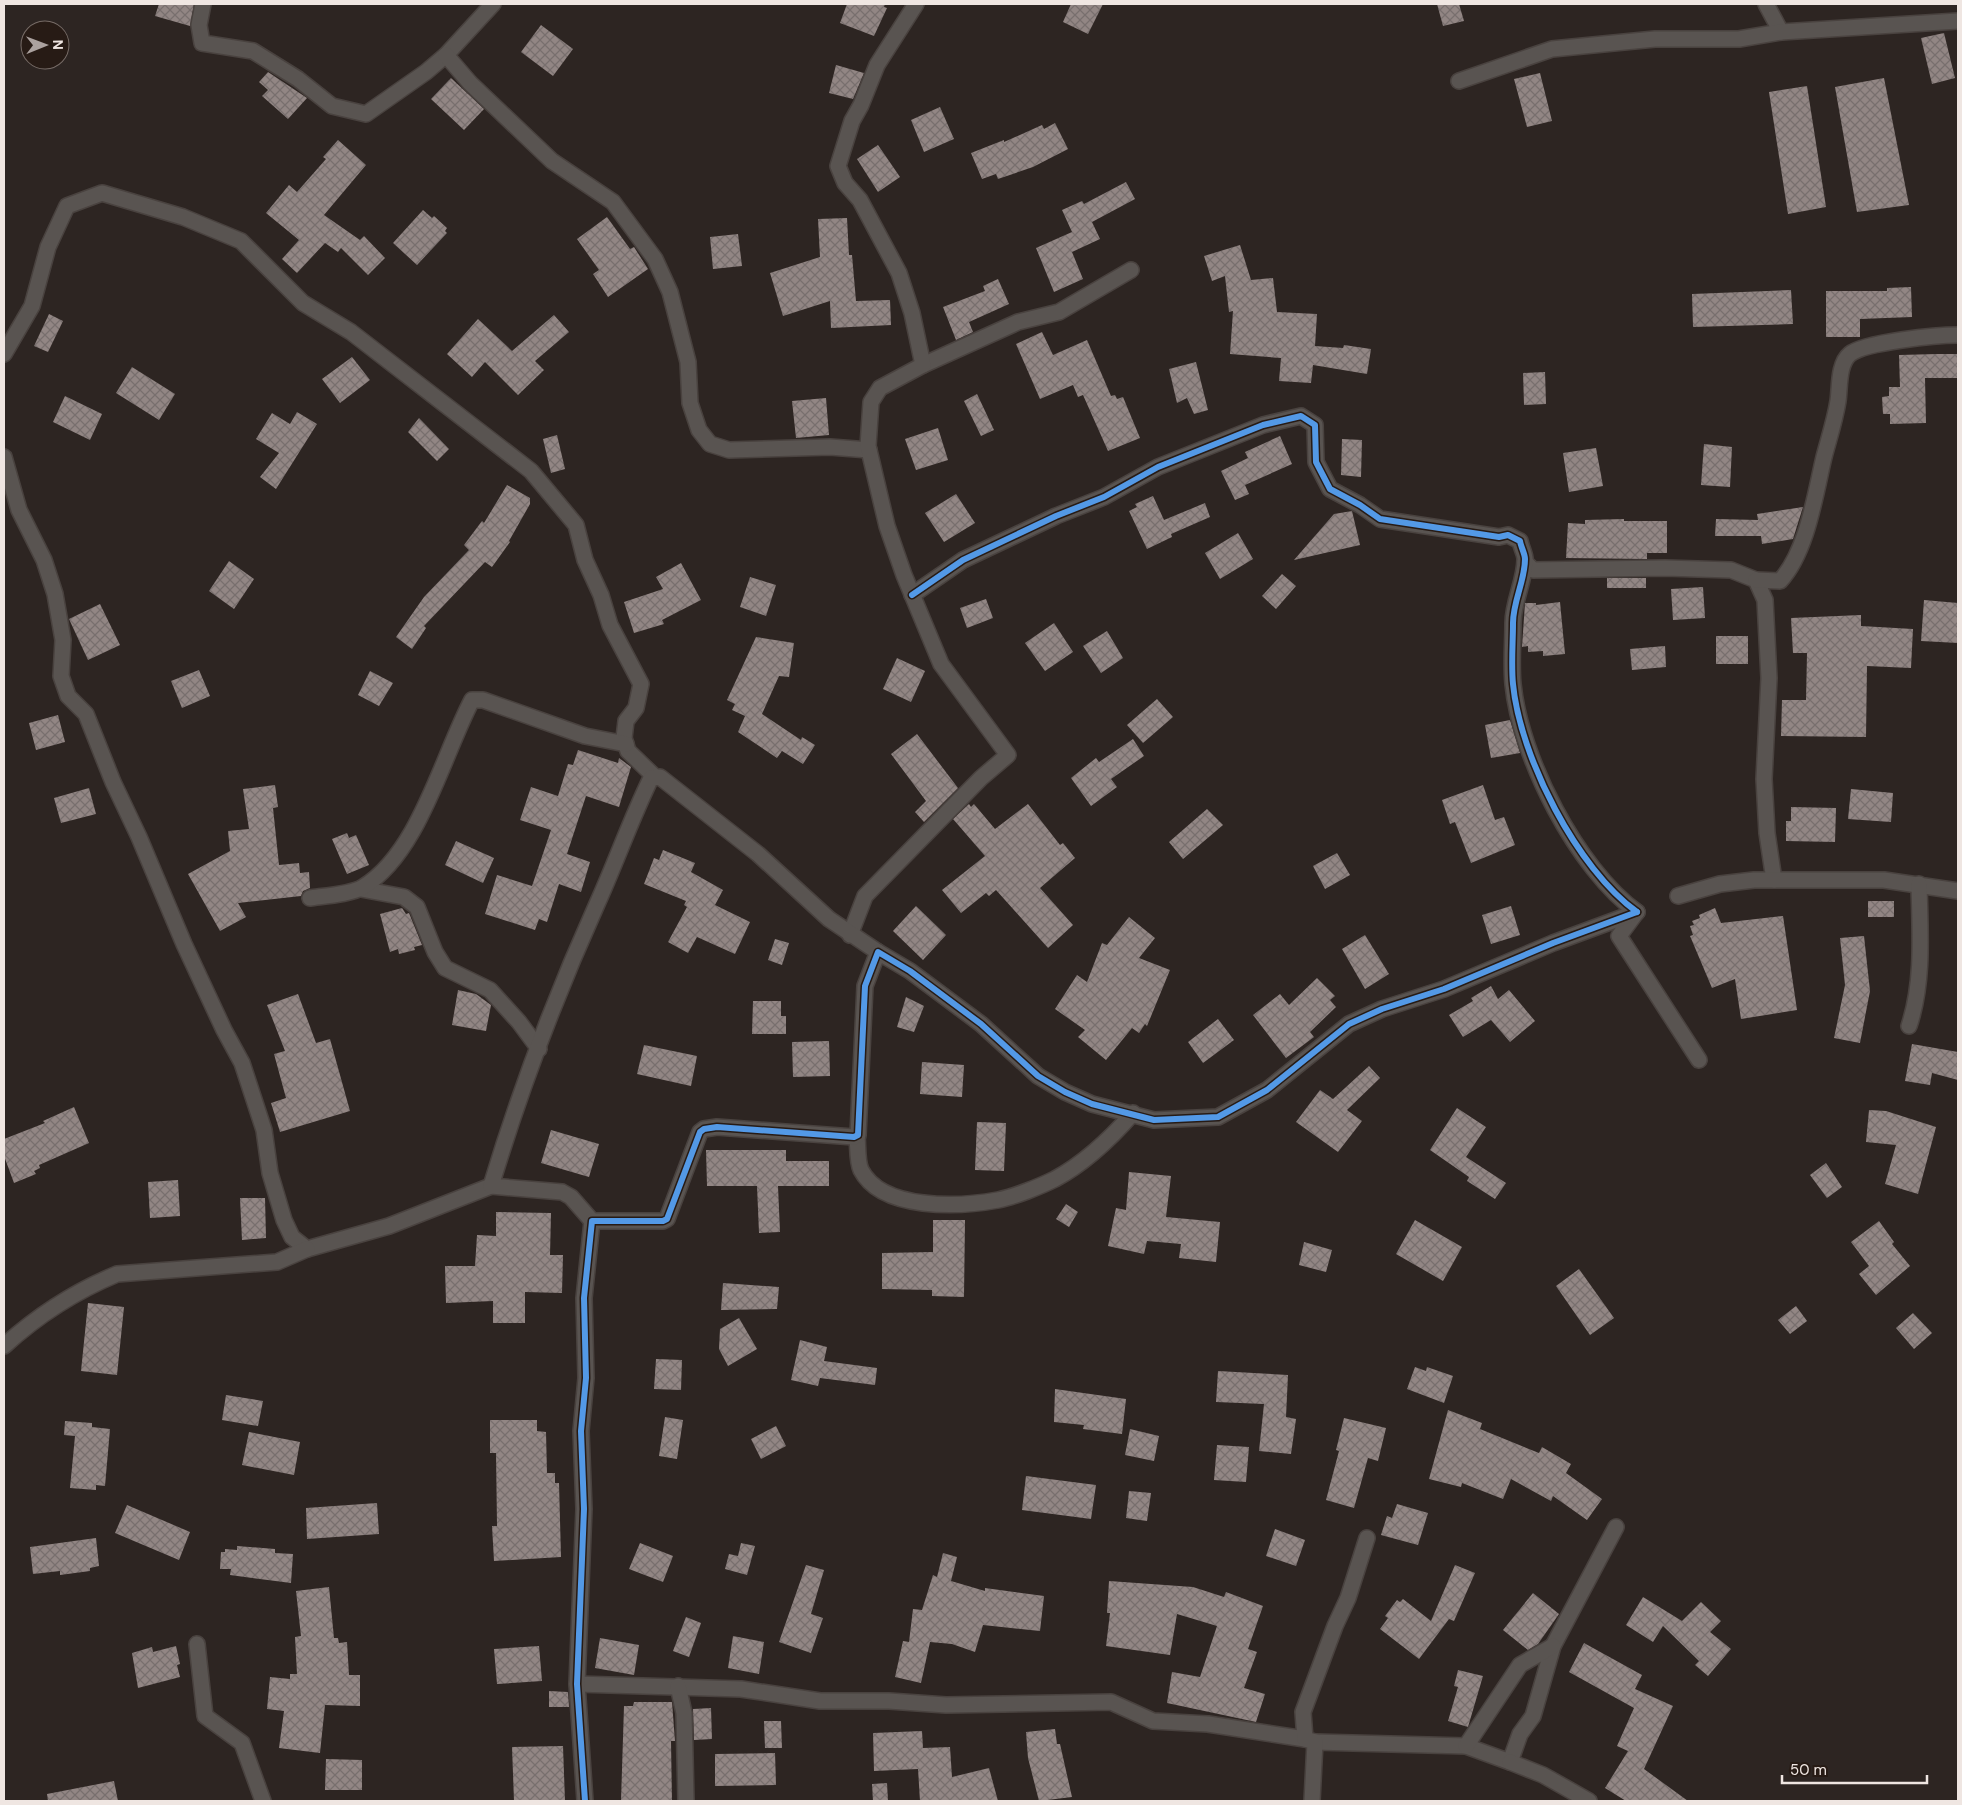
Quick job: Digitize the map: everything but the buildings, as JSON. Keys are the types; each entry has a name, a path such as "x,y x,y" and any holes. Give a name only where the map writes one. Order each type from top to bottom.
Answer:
{"street":[{"path":"203,4 199,25 202,44 253,51 298,79 332,106 366,114 426,72 446,55 493,4"},
{"path":"916,4 885,51 870,79 861,105 852,121 838,166 845,183 860,200 899,273 912,313 923,365"},
{"path":"1766,4 1781,32"},
{"path":"1459,81 1552,49 1655,39 1739,39 1781,32 1958,21"},
{"path":"446,55 470,83 552,161 613,202 655,259 670,292 688,362 690,403 699,430 710,444 729,450 830,447 869,450"},
{"path":"4,354 32,306 48,247 67,206 102,193 183,217 241,241 303,304 351,332 531,471 576,525 585,560 600,595 610,626 641,684 636,708 626,721 624,738 628,751 654,776 660,777 758,854 829,919 850,935 910,971 981,1024 1038,1076 1065,1092 1092,1104 1133,1113 1154,1120 1218,1117 1267,1090 1349,1024 1382,1009 1444,989 1553,943 1637,912"},
{"path":"850,935 865,896 981,778 1008,755 941,664 912,595 888,526 869,450 871,402 880,388 923,365 1018,322 1059,312 1131,270"},
{"path":"1524,562 1533,570 1665,568 1731,570 1756,580 1780,581 1789,572 1800,547 1813,506 1838,401 1841,371 1849,355 1865,347 1958,334"},
{"path":"912,595 963,560 1056,516 1104,497 1158,467 1262,425 1301,416 1315,425 1316,462 1330,489 1360,504 1380,519 1499,537 1508,535 1520,541 1525,558 1513,617 1512,684 1524,732 1542,779 1571,839 1586,861 1622,901 1637,912"},
{"path":"4,457 19,510 44,560 55,594 63,640 61,676 68,696 86,714 112,782 139,837 184,944 224,1030 242,1063 264,1130 270,1174 284,1220 292,1237 307,1249"},
{"path":"1756,580 1765,600 1769,678 1764,779 1767,833 1774,880"},
{"path":"362,889 385,870 411,833 472,700 483,700 585,736 626,744"},
{"path":"491,1186 503,1145 581,936 629,824 651,778 654,776"},
{"path":"1678,896 1720,884 1774,880 1884,880 1958,891"},
{"path":"1909,1026 1917,1003 1919,969 1918,884"},
{"path":"310,898 362,889 404,897 417,907 435,952 445,968 490,990 519,1022 539,1049"},
{"path":"1637,912 1618,936 1699,1060"},
{"path":"878,952 865,986 860,1133 857,1136 861,1170 878,1189 895,1197 928,1204 1000,1200 1055,1179 1083,1160 1115,1133 1133,1113"},
{"path":"592,1221 663,1221 667,1219 700,1132 704,1129 717,1127 857,1136"},
{"path":"4,1346 47,1313 93,1284 117,1274 277,1262 307,1249 388,1226 491,1186 562,1192 571,1197 592,1221 584,1298 586,1378 580,1431 584,1509 577,1684 585,1801"},
{"path":"1510,1762 1520,1734 1533,1716 1553,1646 1616,1527"},
{"path":"1312,1801 1310,1740 1303,1712 1335,1626 1348,1598 1367,1538"},
{"path":"196,1644 205,1716 242,1742 263,1801"},
{"path":"1466,1746 1520,1664 1553,1646"},
{"path":"577,1684 741,1689 820,1701 889,1701 946,1705 1111,1702 1152,1721 1208,1724 1310,1740 1466,1746 1543,1774 1589,1801"},
{"path":"678,1686 684,1713 686,1801"}],"cycle path":[{"path":"912,595 963,560 1056,516 1104,497 1158,467 1263,425 1301,416 1315,425 1316,462 1330,489 1360,505 1380,519 1499,537 1508,535 1520,541 1525,559 1514,615 1512,669 1518,713 1527,744 1539,777 1573,840 1593,868 1615,893 1637,912"},
{"path":"585,1801 577,1684 584,1509 581,1431 586,1378 584,1298 592,1221 663,1221 667,1219 700,1132 704,1129 717,1127 854,1137 858,1135 865,986 878,952 910,971 981,1024 1038,1076 1065,1092 1092,1104 1154,1120 1218,1117 1267,1090 1349,1024 1382,1009 1444,989 1553,943 1637,912"}]}
